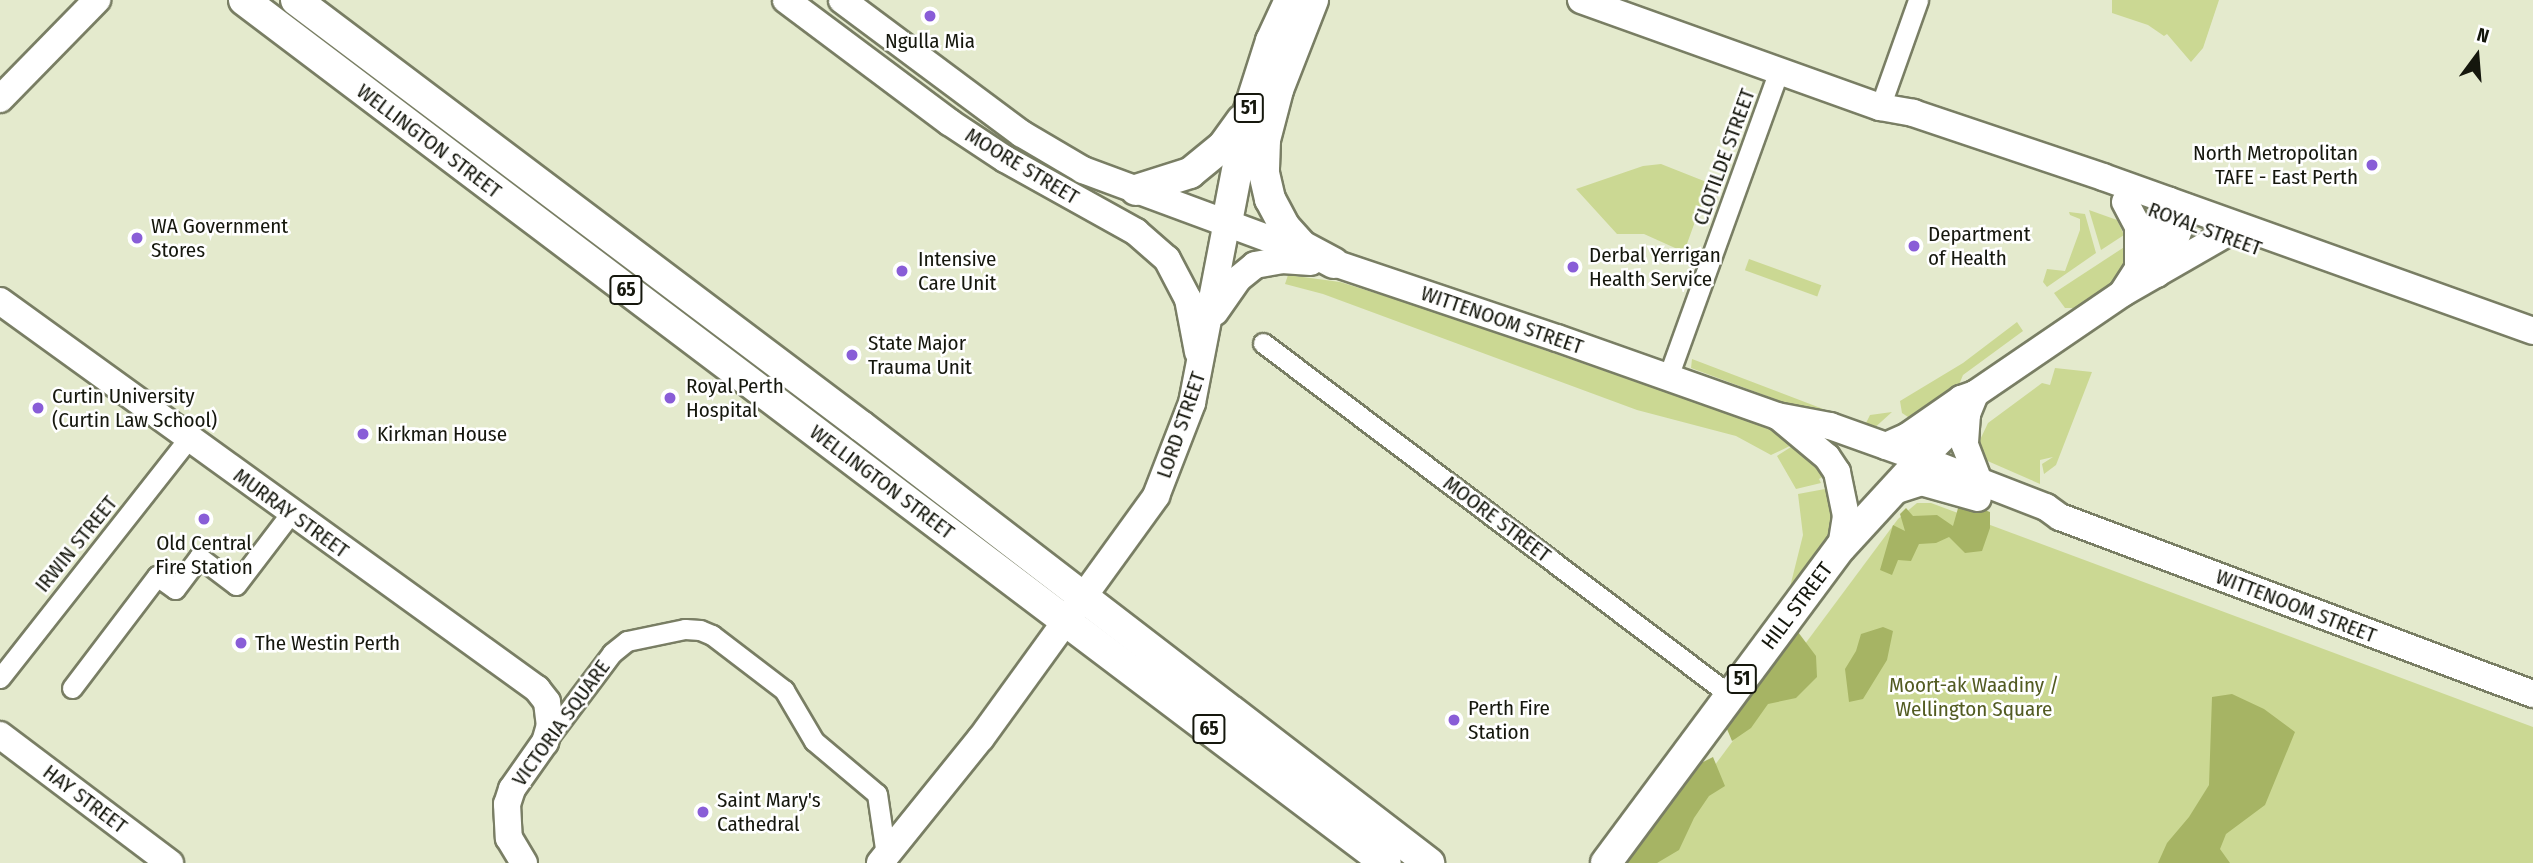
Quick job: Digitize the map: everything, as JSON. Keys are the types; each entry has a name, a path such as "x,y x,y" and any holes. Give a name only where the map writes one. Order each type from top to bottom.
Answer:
{"main road":[{"path":"0,99 97,0"},
{"name":"WELLINGTON STREET","path":"244,0 1386,863"},
{"name":"WELLINGTON STREET","path":"296,0 1429,863"},
{"name":"MOORE STREET","path":"786,0 948,122 1005,159 1136,232 1167,259 1188,299 1201,368"},
{"name":"MOORE STREET","path":"842,0 1022,134 1083,170 1227,222"},
{"name":"LORD STREET","path":"883,859 982,738 1156,496 1182,435 1201,368 1248,113 1271,41 1290,0"},
{"name":"51","path":"1313,0 1286,64 1275,102 1265,140 1264,173 1270,199 1285,227 1302,246 1334,263"},
{"name":"ROYAL STREET","path":"1581,0 1880,107 1913,113 2176,210 2533,331"},
{"name":"ROYAL STREET","path":"1880,107 1915,127 2125,202 2176,210 2222,236 2533,346"},
{"path":"1136,190 1190,173 1223,146 1248,113"},
{"path":"2125,202 2139,232 2147,273 2222,236"},
{"name":"HILL STREET","path":"1606,863 1841,547 1971,404 2147,273 2176,210"},
{"name":"WITTENOOM STREET","path":"1227,222 1334,263 1777,416 1830,426 1922,459 2046,507 2060,517 2533,694"},
{"path":"1210,319 1238,279 1255,265 1282,260 1334,263"},
{"name":"MURRAY STREET","path":"0,301 537,689 547,702 550,713 545,742"},
{"name":"HILL STREET","path":"1886,446 1908,436 1961,399 1971,404"},
{"path":"1971,404 1965,445 1979,481"},
{"name":"WITTENOOM STREET","path":"1777,416 1815,446 1837,472 1846,516 1841,547"},
{"name":"WITTENOOM STREET","path":"1891,492 1910,484 1931,483 2044,521 2060,517"},
{"name":"HAY STREET","path":"0,736 170,863"},
{"name":"VICTORIA SQUARE","path":"524,863 509,838 508,804 512,789 545,742"}],"street":[{"path":"1880,107 1918,0"},
{"name":"CLOTILDE STREET","path":"1668,377 1779,71"},
{"name":"MOORE STREET","path":"1263,343 1730,695"},
{"name":"IRWIN STREET","path":"0,678 188,439"},
{"path":"72,688 95,645 157,576 175,589 199,557 236,585 284,522"},
{"name":"VICTORIA SQUARE","path":"545,742 612,653 627,641 657,633 700,630 712,635 784,690 814,741 877,794 883,859"}],"green space":[{"path":"2112,0 2219,0 2203,48 2191,62 2167,34 2164,36 2148,25 2112,13"},
{"path":"1661,164 1709,183 1684,252 1644,234 1617,234 1576,189 1643,166"},
{"path":"2089,210 2117,220 2124,235 2101,250"},
{"path":"2069,212 2085,214 2096,253 2047,287 2043,282 2047,269 2065,271 2080,230 2080,219"},
{"path":"2132,242 2128,264 2110,290 2075,308 2065,308 2054,293"},
{"path":"1749,259 1821,285 1817,297 1745,270"},
{"path":"1288,275 1340,282 1420,307 1766,427 1794,444 1771,455 1736,436 1637,410 1323,294 1285,284"},
{"path":"2017,322 2023,331 1963,375 1956,392 1914,421 1902,413 1900,401 1963,363"},
{"path":"1692,359 1865,425 1870,415 1892,412 1871,431 1823,417 1691,368"},
{"path":"2055,368 2092,372 2056,465 2044,474 2042,464 2053,457 2040,460 2040,484 1983,459 1979,442 1988,423 2042,383 2050,385"},
{"path":"1794,445 1816,463 1824,476 1819,479 1821,483 1796,489 1777,456"},
{"path":"1825,489 1830,491 1833,517 1830,531 1818,553 1789,591 1803,535 1798,494"},
{"path":"1960,501 1990,512 1990,528 1982,551 1965,553 1949,537 1936,543 1919,544 1911,561 1898,560 1892,575 1880,570 1893,525 1905,531 1900,514 1906,508 1913,516 1937,515 1953,526"},
{"name":"Moort-ak Waadiny / Wellington Square","path":"1917,503 1931,503 2533,727 2533,863 1642,863 1898,519"},
{"path":"1883,627 1893,631 1887,660 1863,699 1849,702 1845,669 1856,651 1861,634"},
{"path":"1798,632 1816,656 1817,677 1796,698 1768,704 1751,728 1732,741 1724,722"},
{"path":"2232,694 2264,709 2295,732 2265,805 2226,834 2220,849 2230,863 2158,863 2167,843 2189,817 2209,785 2212,697"},
{"path":"1713,757 1725,786 1709,796 1694,818 1679,850 1657,863 1617,863 1689,769"}],"place":[{"name":"Ngulla Mia","path":"930,16"},
{"name":"North Metropolitan TAFE - East Perth","path":"2372,165"},
{"name":"WA Government Stores","path":"137,238"},
{"name":"Department of Health","path":"1914,246"},
{"name":"Derbal Yerrigan Health Service","path":"1573,267"},
{"name":"Intensive Care Unit","path":"902,271"},
{"name":"State Major Trauma Unit","path":"852,355"},
{"name":"Royal Perth Hospital","path":"670,398"},
{"name":"Curtin University (Curtin Law School)","path":"38,408"},
{"name":"Kirkman House","path":"363,434"},
{"name":"Old Central Fire Station","path":"204,519"},
{"name":"The Westin Perth","path":"241,643"},
{"name":"Perth Fire Station","path":"1454,720"},
{"name":"Saint Mary's Cathedral","path":"703,812"}]}
